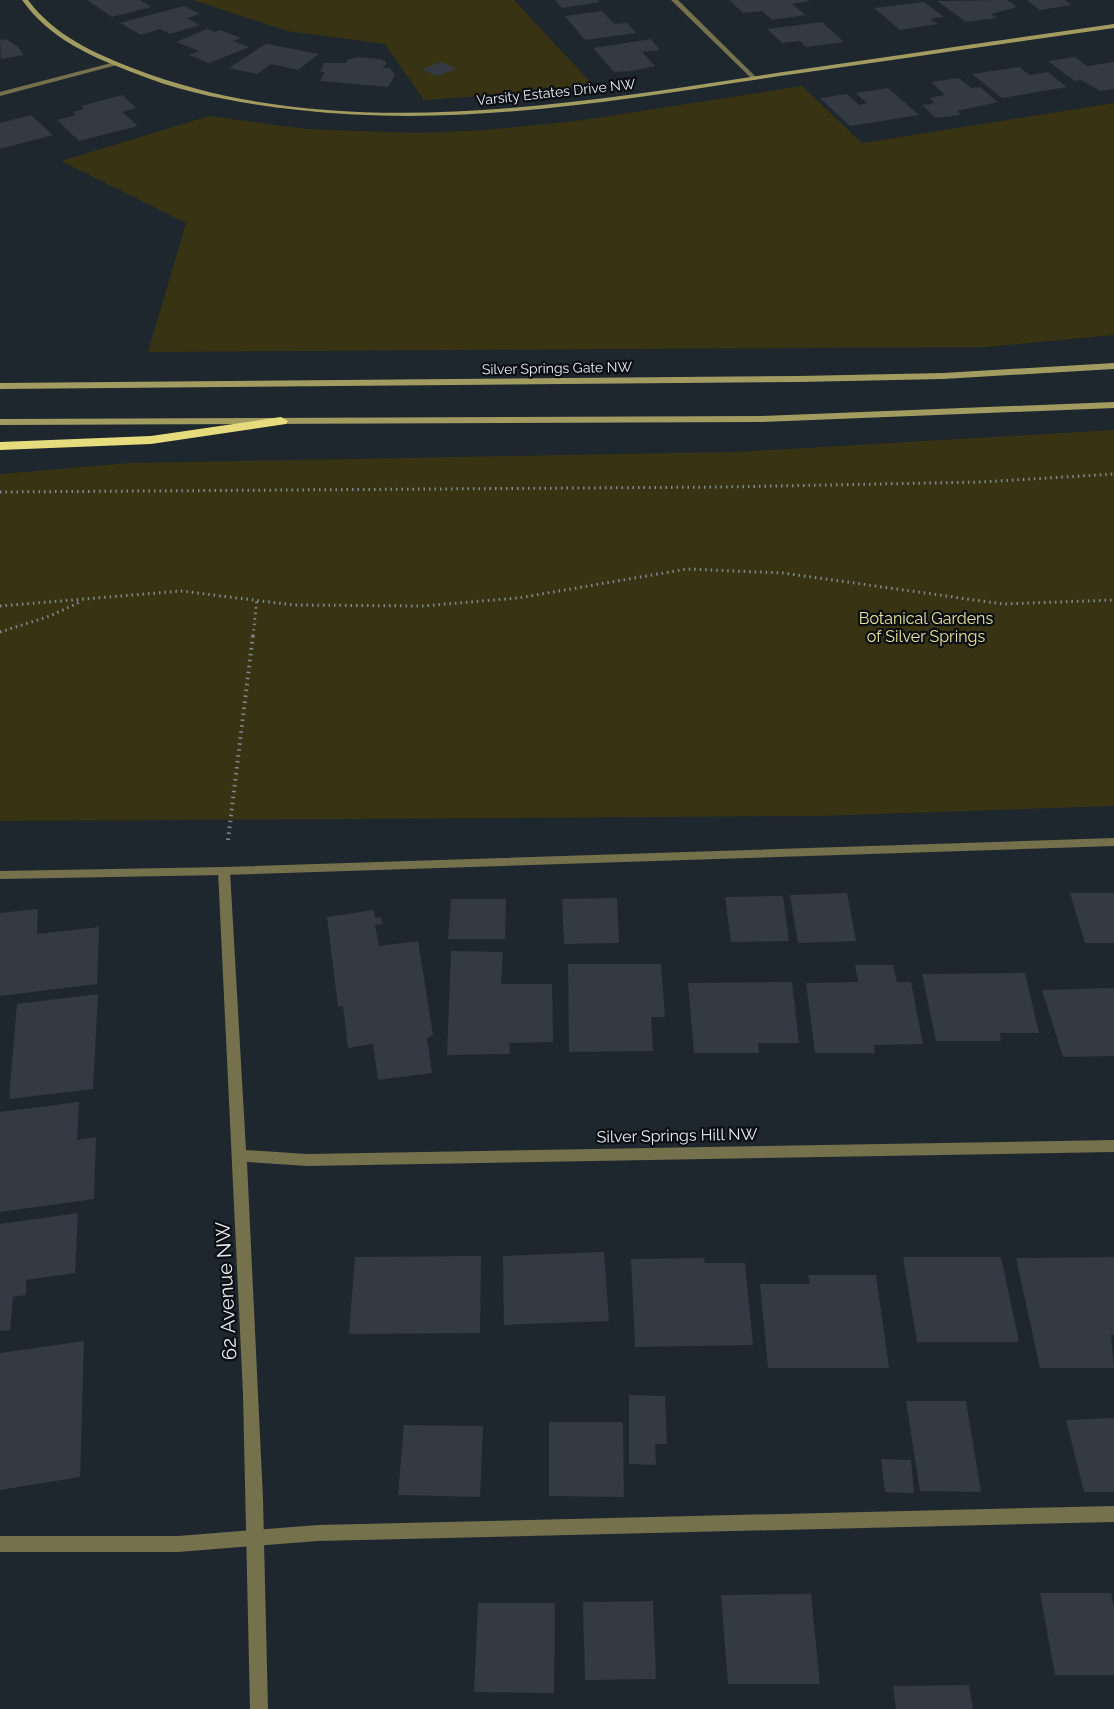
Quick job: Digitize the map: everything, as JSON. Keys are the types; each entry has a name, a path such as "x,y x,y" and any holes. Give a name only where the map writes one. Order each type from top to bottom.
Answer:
{"highway":[{"path":"0,446 151,440 281,421"}],"street":[{"name":"Varsity Estates Drive NW","path":"24,0 37,16 69,41 115,64 188,88 264,103 336,111 409,114 482,113 554,107 1114,26"},
{"path":"674,0 754,78"},
{"path":"0,94 115,64"},
{"name":"Silver Springs Gate NW","path":"0,386 799,379 943,376 1114,366"},
{"path":"0,422 761,419 1114,405"},
{"path":"0,875 224,871 1114,842"},
{"name":"62 Avenue NW","path":"224,871 241,1156 257,1537 259,1709"},
{"name":"Silver Springs Hill NW","path":"241,1156 307,1160 1114,1146"},
{"path":"0,1544 178,1544 318,1533 1114,1514"}],"path":[{"path":"0,492 736,486 982,482 1114,474"},
{"path":"0,606 83,601 181,591 294,605 422,606 518,598 687,569 783,573 1002,604 1114,600"},
{"path":"224,871 257,599"},
{"path":"0,632 50,616 83,601"}],"green space":[{"path":"193,0 514,0 596,88 424,100 385,44 287,31"},
{"path":"802,86 862,143 1114,103 1114,335 987,347 148,352 186,223 61,161 209,116 306,129 416,133 486,130 576,121"},
{"name":"Botanical Gardens of Silver Springs","path":"1114,430 1114,806 819,816 0,821 0,474 129,463 734,452"}],"building":[{"path":"87,0 140,0 151,7 112,17"},
{"path":"555,0 598,0 600,2 562,8"},
{"path":"729,0 809,1 792,4 806,15 772,20 762,11 743,13"},
{"path":"1007,0 1017,7 991,14 997,18 966,22 937,1"},
{"path":"1027,0 1064,0 1072,5 1040,10"},
{"path":"924,2 944,17 930,19 938,24 900,30 874,8"},
{"path":"184,6 200,14 187,18 200,25 170,34 160,29 141,35 120,23"},
{"path":"602,11 614,24 627,23 636,33 585,40 565,16"},
{"path":"822,22 844,42 806,47 800,41 782,43 767,29"},
{"path":"207,29 214,32 220,30 241,38 233,41 250,47 209,63 189,55 199,51 176,42"},
{"path":"6,39 18,47 24,55 1,59 0,40"},
{"path":"651,39 660,50 642,52 655,66 632,71 614,72 593,48"},
{"path":"265,44 319,54 298,70 271,64 257,74 229,68"},
{"path":"358,57 387,62 383,68 390,68 395,75 388,87 320,81 325,72 320,72 324,63 346,63 347,60"},
{"path":"1075,57 1087,66 1114,62 1114,89 1100,91 1081,80 1075,81 1048,61"},
{"path":"442,62 457,69 436,76 422,69"},
{"path":"1019,67 1030,75 1048,72 1067,87 1002,98 972,74"},
{"path":"959,78 971,88 980,87 998,102 957,111 961,115 936,118 922,105 935,103 929,98 945,95 931,82"},
{"path":"888,88 919,115 850,126 820,98 847,94 859,105 867,103 855,93"},
{"path":"122,95 136,108 122,112 138,126 79,141 57,120 76,115 73,112 84,109 81,106"},
{"path":"31,115 53,135 0,149 0,123"},
{"path":"847,893 856,941 798,943 790,895"},
{"path":"1070,893 1114,893 1114,943 1085,943"},
{"path":"783,896 789,941 731,942 725,897"},
{"path":"617,898 619,943 564,944 562,899"},
{"path":"451,899 506,899 505,939 448,939"},
{"path":"38,909 37,934 99,927 97,984 0,996 0,913"},
{"path":"374,910 375,918 381,917 382,924 375,925 379,946 418,941 433,1035 427,1038 432,1073 378,1080 373,1044 348,1048 343,1006 338,1007 327,917"},
{"path":"451,951 503,952 501,984 552,984 553,1042 509,1043 510,1054 447,1055"},
{"path":"568,964 661,964 665,1017 651,1017 653,1051 569,1052"},
{"path":"855,965 893,965 897,982 911,982 923,1044 874,1045 875,1053 815,1053 806,983 858,982"},
{"path":"1025,973 1039,1033 1000,1033 1001,1041 936,1041 922,974"},
{"path":"792,982 799,1043 758,1043 759,1053 694,1053 688,983"},
{"path":"1114,988 1114,1056 1063,1057 1042,990"},
{"path":"98,994 93,1089 9,1099 17,1004"},
{"path":"79,1102 77,1140 96,1137 94,1199 0,1212 0,1112"},
{"path":"78,1213 75,1273 26,1280 26,1295 13,1297 10,1330 0,1331 0,1224"},
{"path":"604,1252 609,1321 504,1325 503,1256"},
{"path":"481,1256 480,1333 349,1334 355,1257"},
{"path":"903,1257 1001,1257 1019,1342 917,1342"},
{"path":"1114,1257 1114,1335 1111,1335 1114,1368 1040,1368 1016,1258"},
{"path":"704,1258 705,1263 745,1263 753,1345 635,1347 631,1259"},
{"path":"808,1275 876,1275 889,1368 768,1368 760,1284 810,1284"},
{"path":"84,1341 80,1477 0,1490 0,1353"},
{"path":"629,1395 665,1396 667,1444 655,1444 656,1465 629,1464"},
{"path":"906,1401 966,1401 981,1492 920,1491"},
{"path":"1114,1418 1114,1492 1084,1492 1066,1420"},
{"path":"549,1422 623,1422 624,1497 549,1496"},
{"path":"404,1425 483,1426 480,1497 398,1495"},
{"path":"881,1459 911,1460 914,1493 885,1492"},
{"path":"1040,1593 1111,1593 1114,1608 1114,1675 1055,1675"},
{"path":"811,1594 820,1684 728,1684 721,1595"},
{"path":"653,1601 656,1679 585,1680 583,1602"},
{"path":"478,1603 555,1603 554,1693 474,1692"},
{"path":"969,1685 973,1709 896,1709 893,1686"}]}
